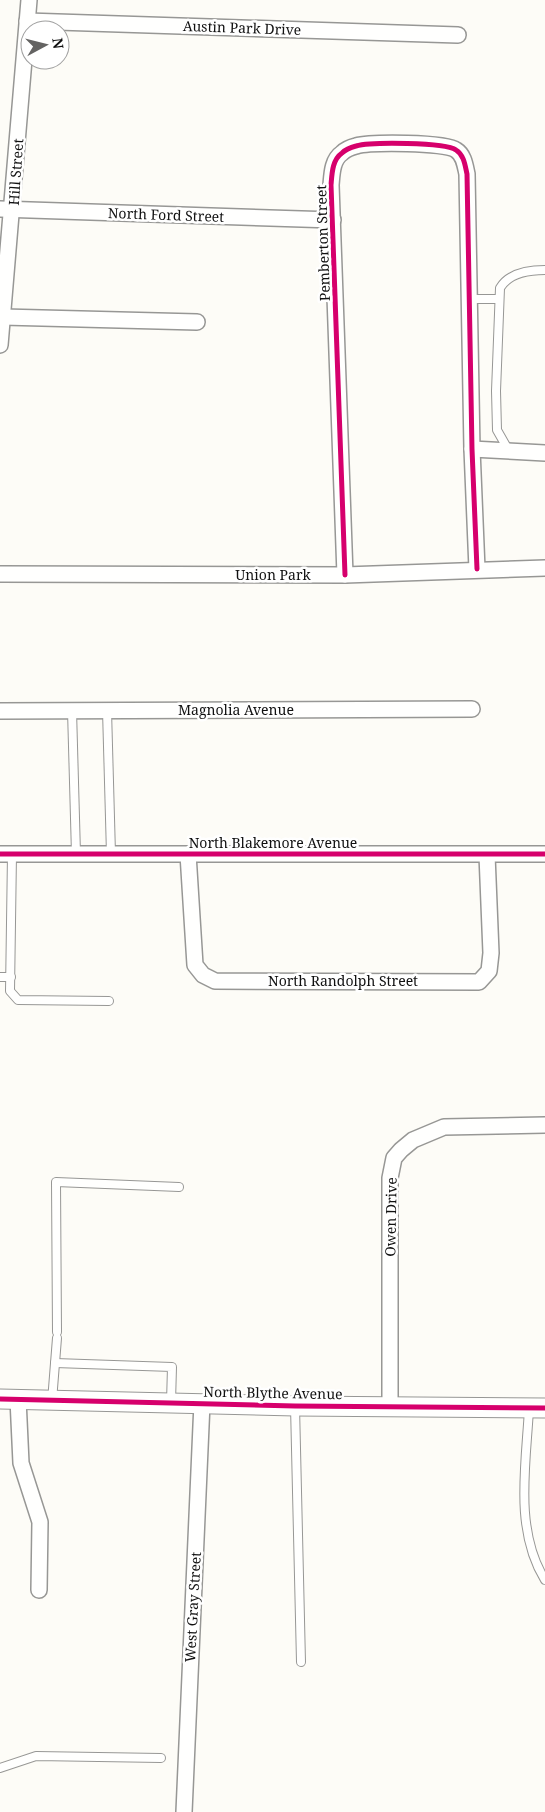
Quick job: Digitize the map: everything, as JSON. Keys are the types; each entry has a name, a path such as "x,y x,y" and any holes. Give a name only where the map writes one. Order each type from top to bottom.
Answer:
{"street":[{"name":"Hill Street","path":"27,20 29,0"},
{"name":"Austin Park Drive","path":"70,22 458,35"},
{"name":"Hill Street","path":"0,345 3,317 6,209 22,70"},
{"name":"Pemberton Street","path":"345,575 332,166 340,153 356,146 399,143 446,146 456,150 464,160 467,174 472,449 477,570"},
{"name":"North Ford Street","path":"6,209 333,220"},
{"path":"3,317 197,322"},
{"path":"472,449 545,453"},
{"name":"Union Park","path":"0,574 345,575 545,568"},
{"name":"Magnolia Avenue","path":"0,711 472,709"},
{"name":"North Blakemore Avenue","path":"6,854 545,854"},
{"name":"North Randolph Street","path":"188,854 195,965 203,975 214,981 479,982 488,971 491,953 487,855"},
{"name":"Owen Drive","path":"390,1407 390,1178 394,1158 413,1140 444,1127 545,1125"},
{"path":"9,1399 21,1463 40,1522 39,1590"},
{"name":"North Blythe Avenue","path":"9,1399 295,1406 537,1408"},
{"name":"West Gray Street","path":"184,1812 202,1403"}],"lane":[{"path":"509,451 498,430 496,391 500,288 504,281 519,273 544,270"},
{"path":"469,299 499,299"},
{"path":"72,710 76,854"},
{"path":"107,710 112,854"},
{"path":"6,854 10,992 18,1000 109,1001"},
{"path":"0,977 10,977"},
{"path":"52,1401 57,1335 56,1182 179,1187"},
{"path":"55,1363 172,1367 171,1402"},
{"path":"295,1406 301,1662"},
{"path":"537,1408 524,1512 535,1564 545,1580"},
{"path":"0,1768 36,1756 162,1758"}],"cycle path":[{"path":"345,575 331,185 333,168 339,156 354,146 376,144 407,143 449,147 461,155 466,167 472,449 477,569"},
{"path":"0,854 545,854"},
{"path":"0,1399 295,1406 545,1408"}]}
